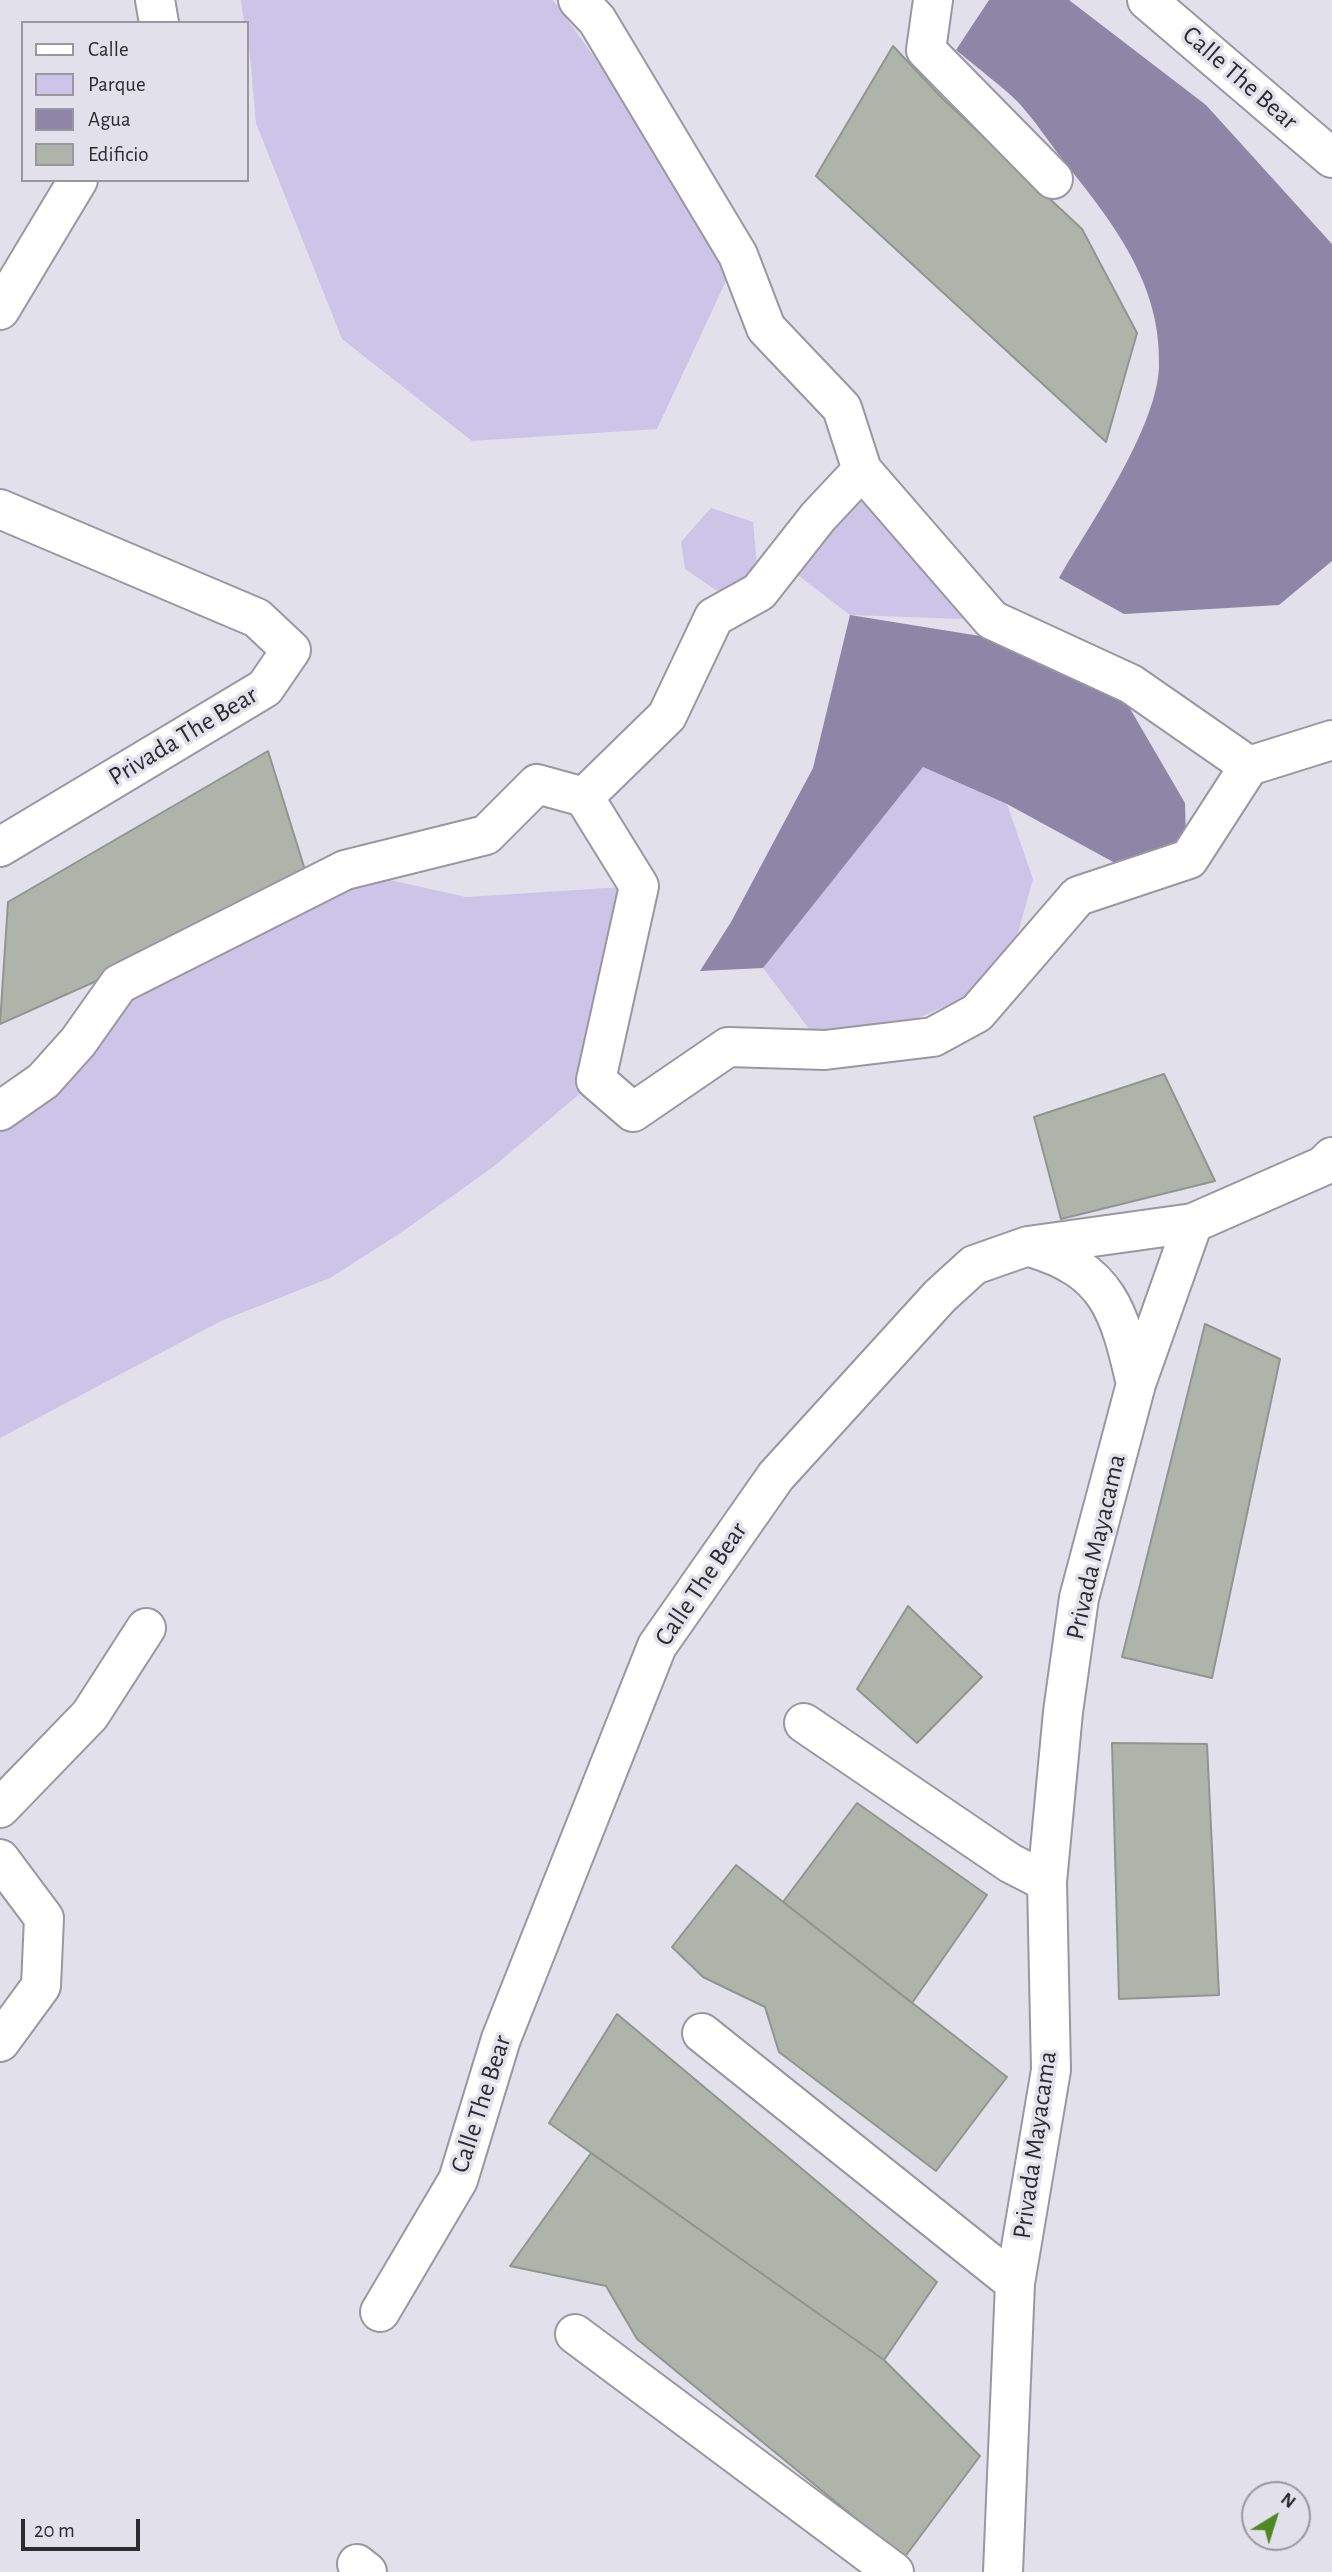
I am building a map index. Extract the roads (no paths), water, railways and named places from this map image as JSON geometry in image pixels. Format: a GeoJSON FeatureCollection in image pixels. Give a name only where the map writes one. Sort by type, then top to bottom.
{"type":"FeatureCollection","features":[{"type":"Feature","properties":{"kind":"street"},"geometry":{"type":"LineString","coordinates":[[155,0],[159,21]]}},
{"type":"Feature","properties":{"kind":"street"},"geometry":{"type":"LineString","coordinates":[[578,0],[597,20],[738,255],[766,328],[842,408],[862,470],[992,620],[1131,684],[1249,766]]}},
{"type":"Feature","properties":{"kind":"street"},"geometry":{"type":"LineString","coordinates":[[933,0],[926,50],[1053,179]]}},
{"type":"Feature","properties":{"kind":"street","name":"Calle The Bear"},"geometry":{"type":"LineString","coordinates":[[1147,0],[1332,158]]}},
{"type":"Feature","properties":{"kind":"street"},"geometry":{"type":"LineString","coordinates":[[0,310],[77,182]]}},
{"type":"Feature","properties":{"kind":"street"},"geometry":{"type":"LineString","coordinates":[[584,797],[667,716],[714,617],[759,592],[818,517],[862,470]]}},
{"type":"Feature","properties":{"kind":"street","name":"Privada The Bear"},"geometry":{"type":"LineString","coordinates":[[0,509],[257,618],[291,650],[265,688],[0,847]]}},
{"type":"Feature","properties":{"kind":"street"},"geometry":{"type":"LineString","coordinates":[[0,1111],[43,1081],[78,1042],[119,984],[345,870],[486,835],[537,784],[584,797],[639,887],[596,1080],[633,1112],[728,1047],[825,1050],[933,1037],[977,1013],[1078,896],[1189,859],[1249,766],[1332,740]]}},
{"type":"Feature","properties":{"kind":"street","name":"Calle The Bear"},"geometry":{"type":"LineString","coordinates":[[380,2312],[458,2180],[501,2039],[657,1646],[776,1476],[940,1296],[974,1265],[1028,1246],[1193,1223],[1323,1166],[1332,1157]]}},
{"type":"Feature","properties":{"kind":"street","name":"Privada Mayacama"},"geometry":{"type":"LineString","coordinates":[[1003,2572],[1015,2283],[1051,2070],[1047,1882],[1063,1712],[1079,1598],[1136,1384],[1193,1223]]}},
{"type":"Feature","properties":{"kind":"street"},"geometry":{"type":"LineString","coordinates":[[1028,1246],[1065,1257],[1101,1288],[1122,1322],[1136,1384]]}},
{"type":"Feature","properties":{"kind":"street"},"geometry":{"type":"LineString","coordinates":[[0,1808],[90,1715],[146,1628]]}},
{"type":"Feature","properties":{"kind":"street"},"geometry":{"type":"LineString","coordinates":[[804,1723],[1010,1863],[1047,1882]]}},
{"type":"Feature","properties":{"kind":"street"},"geometry":{"type":"LineString","coordinates":[[0,1858],[44,1918],[41,1986],[0,2042]]}},
{"type":"Feature","properties":{"kind":"street","name":"Privada Mayacama"},"geometry":{"type":"LineString","coordinates":[[702,2033],[1015,2283]]}},
{"type":"Feature","properties":{"kind":"street"},"geometry":{"type":"LineString","coordinates":[[575,2334],[894,2572]]}},
{"type":"Feature","properties":{"kind":"water"},"geometry":{"type":"Polygon","coordinates":[[[989,0],[1069,0],[1206,105],[1332,244],[1332,561],[1279,605],[1124,614],[1059,578],[1120,475],[1147,419],[1159,367],[1158,337],[1143,281],[1116,231],[1017,101],[956,50],[989,0]]]}},
{"type":"Feature","properties":{"kind":"water"},"geometry":{"type":"Polygon","coordinates":[[[850,615],[986,637],[1125,700],[1185,803],[1186,842],[1126,869],[1007,804],[923,767],[763,968],[700,971],[731,922],[813,768],[850,615]]]}}]}
